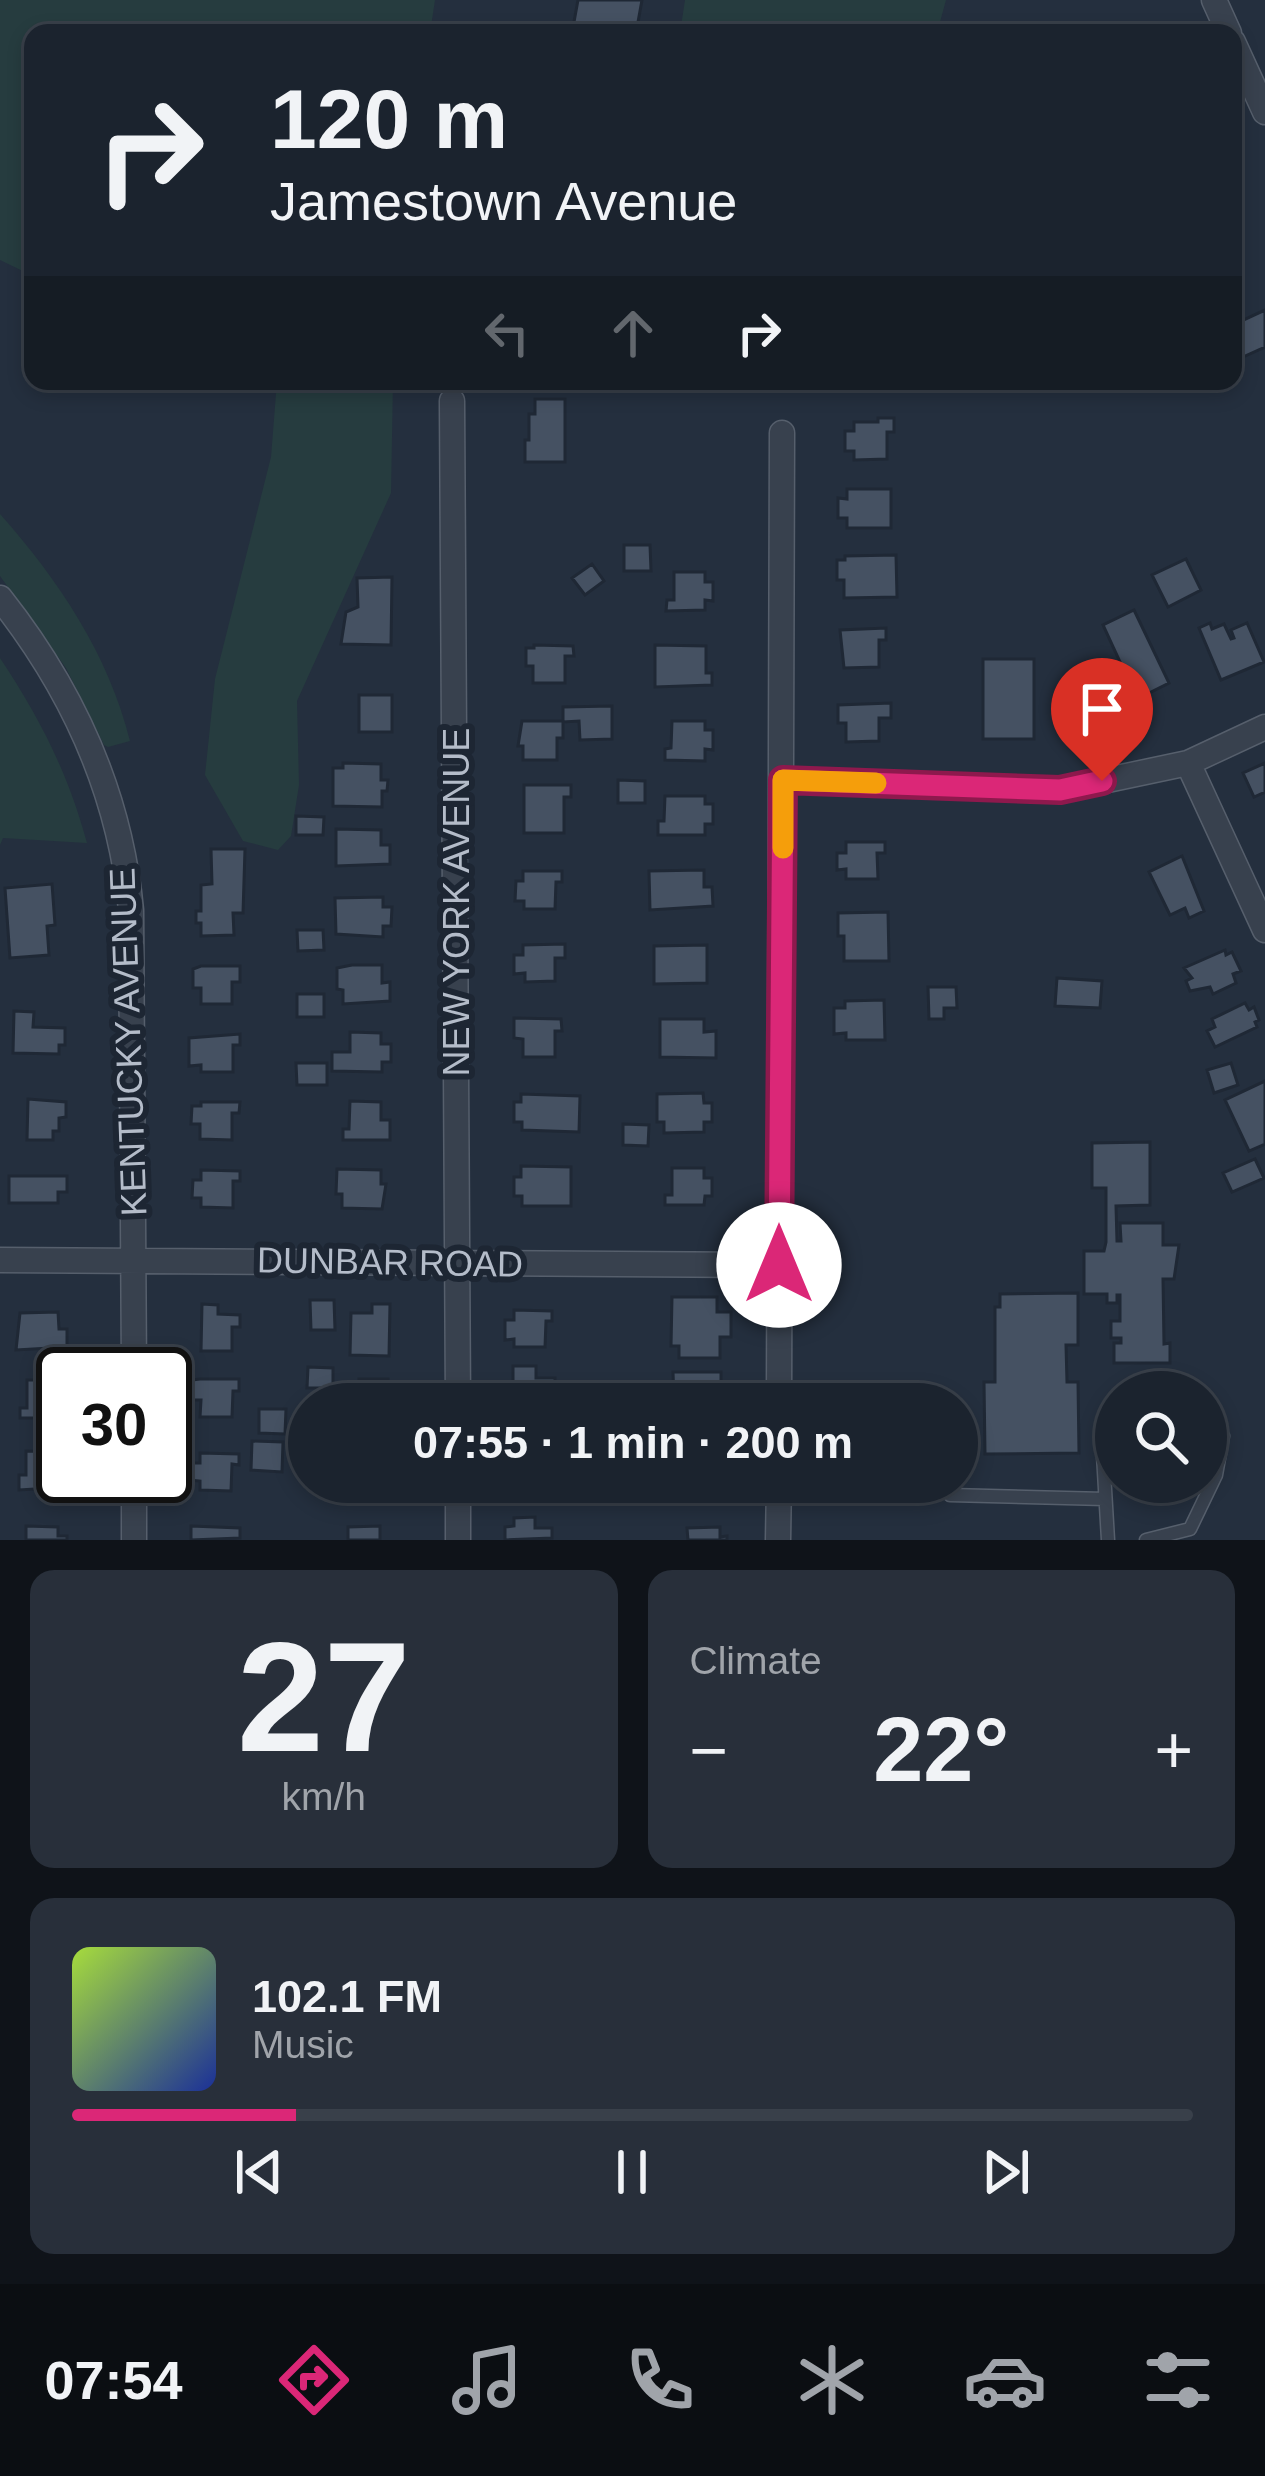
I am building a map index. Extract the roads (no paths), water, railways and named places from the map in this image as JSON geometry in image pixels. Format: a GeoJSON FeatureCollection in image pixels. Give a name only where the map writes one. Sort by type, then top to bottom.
{"type":"FeatureCollection","features":[{"type":"Feature","properties":{"kind":"street"},"geometry":{"type":"LineString","coordinates":[[1242,61],[1265,112]]}},
{"type":"Feature","properties":{"kind":"street","name":"NEW YORK AVENUE"},"geometry":{"type":"LineString","coordinates":[[452,400],[458,1383]]}},
{"type":"Feature","properties":{"kind":"street"},"geometry":{"type":"LineString","coordinates":[[779,1383],[782,433]]}},
{"type":"Feature","properties":{"kind":"street","name":"KENTUCKY AVENUE"},"geometry":{"type":"LineString","coordinates":[[0,598],[39,652],[82,729],[104,783],[125,861],[131,910],[134,1347]]}},
{"type":"Feature","properties":{"kind":"street"},"geometry":{"type":"LineString","coordinates":[[783,780],[1060,790],[1188,763],[1265,727]]}},
{"type":"Feature","properties":{"kind":"street"},"geometry":{"type":"LineString","coordinates":[[1188,763],[1265,930]]}},
{"type":"Feature","properties":{"kind":"street","name":"DUNBAR ROAD"},"geometry":{"type":"LineString","coordinates":[[0,1260],[779,1265]]}},
{"type":"Feature","properties":{"kind":"street"},"geometry":{"type":"LineString","coordinates":[[134,1503],[134,1540]]}},
{"type":"Feature","properties":{"kind":"street"},"geometry":{"type":"LineString","coordinates":[[458,1503],[458,1540]]}},
{"type":"Feature","properties":{"kind":"street"},"geometry":{"type":"LineString","coordinates":[[778,1503],[778,1540]]}},
{"type":"Feature","properties":{"kind":"lane"},"geometry":{"type":"LineString","coordinates":[[978,1496],[1095,1499]]}},
{"type":"Feature","properties":{"kind":"lane"},"geometry":{"type":"LineString","coordinates":[[1105,1503],[1108,1540]]}},
{"type":"Feature","properties":{"kind":"lane"},"geometry":{"type":"LineString","coordinates":[[1146,1540],[1190,1529],[1203,1503]]}}]}
